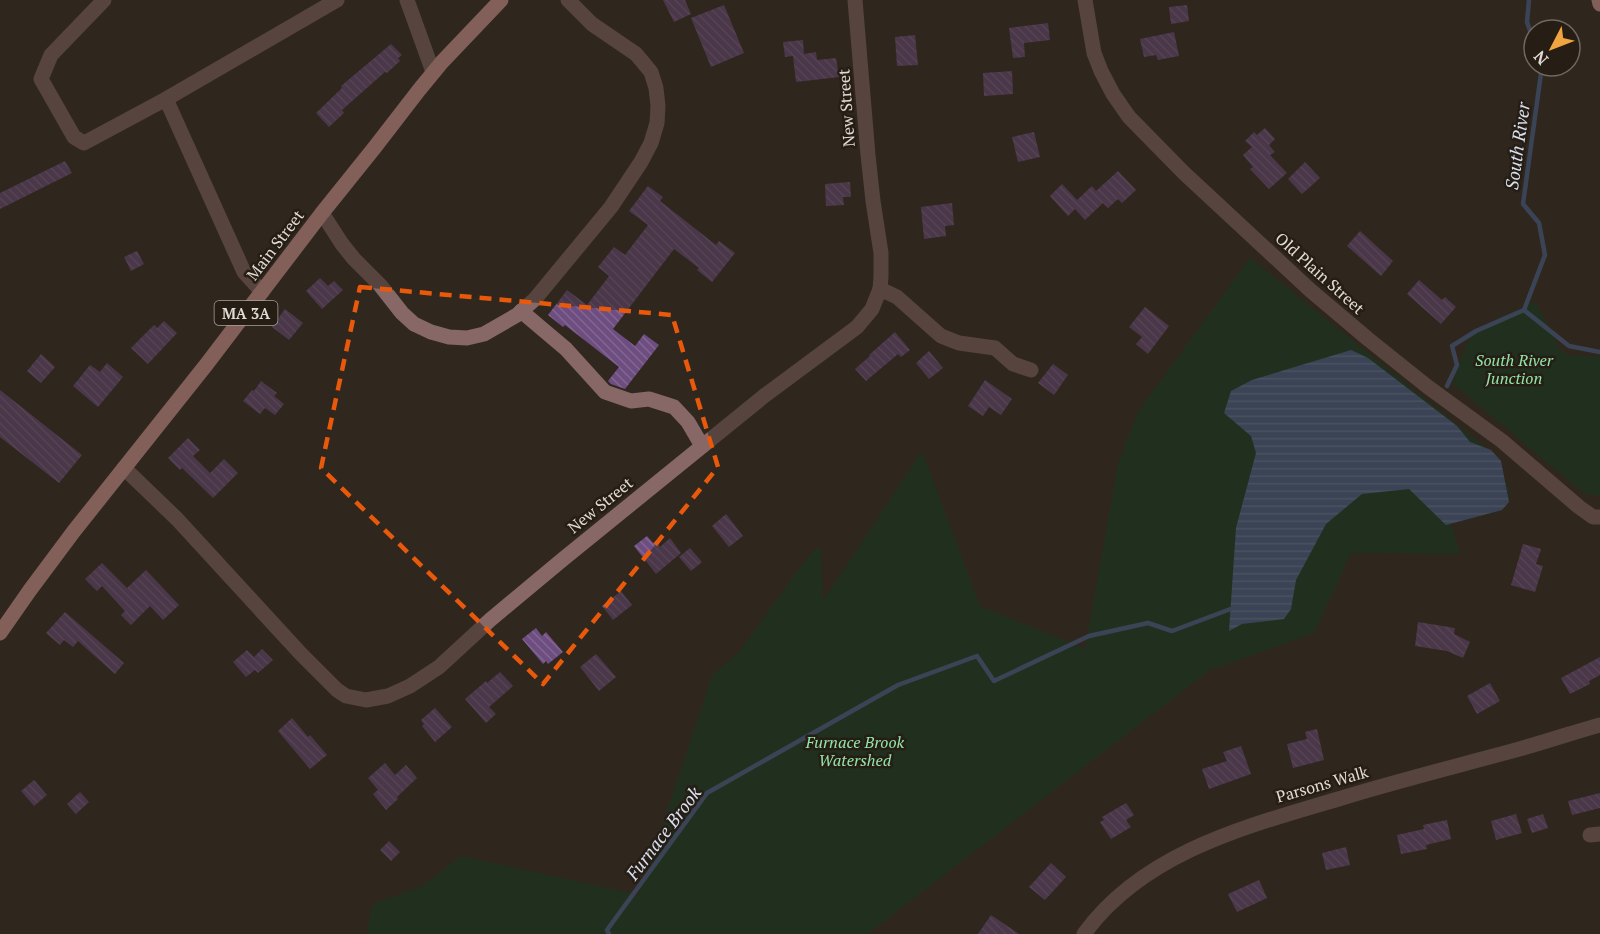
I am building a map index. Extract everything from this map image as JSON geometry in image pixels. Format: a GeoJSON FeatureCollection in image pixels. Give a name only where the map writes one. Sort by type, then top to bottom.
{"type":"FeatureCollection","features":[{"type":"Feature","properties":{"kind":"main road","name":"Main Street"},"geometry":{"type":"LineString","coordinates":[[0,633],[52,560],[322,213],[434,72],[501,0]]}},
{"type":"Feature","properties":{"kind":"main road"},"geometry":{"type":"LineString","coordinates":[[1599,0],[1600,4]]}},
{"type":"Feature","properties":{"kind":"street"},"geometry":{"type":"LineString","coordinates":[[104,0],[51,55],[40,79],[74,137],[84,142],[166,99],[337,0]]}},
{"type":"Feature","properties":{"kind":"street"},"geometry":{"type":"LineString","coordinates":[[407,0],[434,72]]}},
{"type":"Feature","properties":{"kind":"street"},"geometry":{"type":"LineString","coordinates":[[322,213],[348,251],[414,324],[449,337],[467,338],[484,334],[521,311],[535,298],[611,207],[641,162],[651,143],[657,123],[656,88],[651,72],[636,54],[592,24],[568,0]]}},
{"type":"Feature","properties":{"kind":"street","name":"New Street"},"geometry":{"type":"LineString","coordinates":[[124,468],[177,519],[337,690],[346,696],[366,699],[388,696],[410,686],[439,667],[553,567],[702,446],[793,373],[857,327],[872,309],[880,289],[881,253],[868,155],[855,0]]}},
{"type":"Feature","properties":{"kind":"street","name":"Old Plain Street"},"geometry":{"type":"LineString","coordinates":[[1085,0],[1095,52],[1113,94],[1129,117],[1176,165],[1310,290],[1368,339],[1428,387],[1502,441],[1593,517],[1600,517]]}},
{"type":"Feature","properties":{"kind":"street"},"geometry":{"type":"LineString","coordinates":[[166,99],[244,272],[262,292]]}},
{"type":"Feature","properties":{"kind":"street"},"geometry":{"type":"LineString","coordinates":[[880,289],[897,297],[941,336],[959,343],[995,348],[1013,364],[1031,370]]}},
{"type":"Feature","properties":{"kind":"street"},"geometry":{"type":"LineString","coordinates":[[521,311],[566,349],[605,392],[631,401],[649,399],[674,407],[688,422],[702,446]]}},
{"type":"Feature","properties":{"kind":"street","name":"Parsons Walk"},"geometry":{"type":"LineString","coordinates":[[1084,934],[1112,901],[1154,870],[1180,855],[1237,830],[1399,780],[1600,725]]}},
{"type":"Feature","properties":{"kind":"highlighted area"},"geometry":{"type":"Polygon","coordinates":[[[360,287],[672,315],[718,467],[543,684],[321,468],[360,287]]]}},
{"type":"Feature","properties":{"kind":"green space","name":"Furnace Brook Watershed"},"geometry":{"type":"Polygon","coordinates":[[[1250,258],[1485,447],[1484,454],[1499,466],[1510,496],[1506,506],[1500,511],[1451,523],[1460,554],[1351,553],[1314,633],[1210,670],[869,934],[367,934],[371,907],[380,901],[421,887],[461,856],[639,895],[712,676],[739,652],[817,547],[821,551],[823,601],[922,451],[980,606],[1085,649],[1118,464],[1138,412],[1250,258]]]}},
{"type":"Feature","properties":{"kind":"green space","name":"South River Junction"},"geometry":{"type":"Polygon","coordinates":[[[1536,302],[1559,348],[1568,355],[1600,357],[1600,496],[1585,494],[1453,384],[1465,349],[1476,333],[1500,317],[1536,302]]]}},
{"type":"Feature","properties":{"kind":"water"},"geometry":{"type":"Polygon","coordinates":[[[1351,350],[1368,358],[1457,426],[1470,442],[1491,450],[1501,461],[1509,502],[1502,510],[1446,525],[1409,489],[1362,494],[1326,524],[1296,580],[1291,609],[1284,619],[1242,624],[1229,631],[1236,528],[1256,453],[1251,436],[1224,413],[1231,391],[1252,380],[1351,350]]]}},
{"type":"Feature","properties":{"kind":"building"},"geometry":{"type":"Polygon","coordinates":[[[663,0],[685,0],[691,14],[674,22],[663,0]]]}},
{"type":"Feature","properties":{"kind":"building"},"geometry":{"type":"Polygon","coordinates":[[[724,5],[744,53],[711,67],[691,18],[724,5]]]}},
{"type":"Feature","properties":{"kind":"building"},"geometry":{"type":"Polygon","coordinates":[[[1187,5],[1189,21],[1171,24],[1169,7],[1187,5]]]}},
{"type":"Feature","properties":{"kind":"building"},"geometry":{"type":"Polygon","coordinates":[[[1048,23],[1050,40],[1024,43],[1025,57],[1013,58],[1009,28],[1048,23]]]}},
{"type":"Feature","properties":{"kind":"building"},"geometry":{"type":"Polygon","coordinates":[[[1174,32],[1179,56],[1158,60],[1156,55],[1144,57],[1140,39],[1174,32]]]}},
{"type":"Feature","properties":{"kind":"building"},"geometry":{"type":"Polygon","coordinates":[[[915,35],[918,65],[897,66],[895,37],[915,35]]]}},
{"type":"Feature","properties":{"kind":"building"},"geometry":{"type":"Polygon","coordinates":[[[803,40],[804,54],[816,52],[817,60],[836,58],[839,77],[796,82],[793,56],[785,57],[783,42],[803,40]]]}},
{"type":"Feature","properties":{"kind":"building"},"geometry":{"type":"Polygon","coordinates":[[[391,44],[402,55],[398,58],[400,61],[342,110],[344,113],[329,127],[316,113],[342,88],[341,86],[391,44]]]}},
{"type":"Feature","properties":{"kind":"building"},"geometry":{"type":"Polygon","coordinates":[[[1012,71],[1013,94],[984,96],[983,73],[1012,71]]]}},
{"type":"Feature","properties":{"kind":"building"},"geometry":{"type":"Polygon","coordinates":[[[1265,128],[1275,139],[1269,145],[1275,152],[1270,155],[1287,173],[1269,189],[1250,169],[1253,167],[1243,155],[1252,147],[1245,141],[1254,132],[1257,135],[1265,128]]]}},
{"type":"Feature","properties":{"kind":"building"},"geometry":{"type":"Polygon","coordinates":[[[1034,132],[1040,157],[1018,162],[1012,137],[1034,132]]]}},
{"type":"Feature","properties":{"kind":"building"},"geometry":{"type":"Polygon","coordinates":[[[65,161],[72,173],[0,209],[0,193],[65,161]]]}},
{"type":"Feature","properties":{"kind":"building"},"geometry":{"type":"Polygon","coordinates":[[[1305,162],[1320,178],[1302,194],[1288,179],[1305,162]]]}},
{"type":"Feature","properties":{"kind":"building"},"geometry":{"type":"Polygon","coordinates":[[[1118,171],[1136,190],[1122,203],[1118,199],[1108,208],[1103,203],[1085,220],[1075,209],[1068,216],[1050,196],[1062,184],[1077,200],[1092,186],[1096,191],[1118,171]]]}},
{"type":"Feature","properties":{"kind":"building"},"geometry":{"type":"Polygon","coordinates":[[[850,182],[851,197],[843,197],[844,205],[826,206],[825,184],[850,182]]]}},
{"type":"Feature","properties":{"kind":"building"},"geometry":{"type":"Polygon","coordinates":[[[648,186],[663,197],[660,201],[716,245],[719,241],[735,253],[712,282],[697,270],[699,268],[674,249],[613,329],[635,346],[644,334],[659,345],[625,389],[608,381],[619,367],[565,325],[563,327],[548,315],[567,290],[587,305],[609,276],[598,267],[614,247],[625,255],[648,225],[629,211],[648,186]]]}},
{"type":"Feature","properties":{"kind":"building"},"geometry":{"type":"Polygon","coordinates":[[[952,203],[954,225],[945,226],[946,236],[924,239],[921,207],[952,203]]]}},
{"type":"Feature","properties":{"kind":"building"},"geometry":{"type":"Polygon","coordinates":[[[1360,231],[1393,261],[1381,276],[1347,246],[1360,231]]]}},
{"type":"Feature","properties":{"kind":"building"},"geometry":{"type":"Polygon","coordinates":[[[137,251],[144,264],[131,271],[124,257],[137,251]]]}},
{"type":"Feature","properties":{"kind":"building"},"geometry":{"type":"Polygon","coordinates":[[[320,278],[328,286],[334,281],[343,290],[322,309],[306,291],[320,278]]]}},
{"type":"Feature","properties":{"kind":"building"},"geometry":{"type":"Polygon","coordinates":[[[1419,280],[1442,300],[1445,297],[1456,307],[1441,324],[1407,294],[1419,280]]]}},
{"type":"Feature","properties":{"kind":"building"},"geometry":{"type":"Polygon","coordinates":[[[1145,307],[1169,326],[1148,354],[1136,344],[1142,337],[1129,327],[1145,307]]]}},
{"type":"Feature","properties":{"kind":"building"},"geometry":{"type":"Polygon","coordinates":[[[285,309],[303,323],[289,340],[272,327],[285,309]]]}},
{"type":"Feature","properties":{"kind":"building"},"geometry":{"type":"Polygon","coordinates":[[[164,321],[177,333],[148,364],[131,348],[154,325],[157,328],[164,321]]]}},
{"type":"Feature","properties":{"kind":"building"},"geometry":{"type":"Polygon","coordinates":[[[895,332],[910,350],[901,357],[898,354],[866,381],[855,369],[895,332]]]}},
{"type":"Feature","properties":{"kind":"building"},"geometry":{"type":"Polygon","coordinates":[[[929,351],[943,368],[929,379],[916,363],[929,351]]]}},
{"type":"Feature","properties":{"kind":"building"},"geometry":{"type":"Polygon","coordinates":[[[41,354],[55,367],[41,383],[27,371],[41,354]]]}},
{"type":"Feature","properties":{"kind":"building"},"geometry":{"type":"Polygon","coordinates":[[[107,363],[123,377],[98,407],[73,386],[90,365],[100,372],[107,363]]]}},
{"type":"Feature","properties":{"kind":"building"},"geometry":{"type":"Polygon","coordinates":[[[1053,364],[1068,375],[1054,395],[1038,383],[1053,364]]]}},
{"type":"Feature","properties":{"kind":"building"},"geometry":{"type":"Polygon","coordinates":[[[985,380],[1012,399],[1001,415],[989,407],[983,416],[968,406],[985,380]]]}},
{"type":"Feature","properties":{"kind":"building"},"geometry":{"type":"Polygon","coordinates":[[[261,381],[277,393],[274,396],[284,404],[275,415],[265,408],[260,414],[243,401],[261,381]]]}},
{"type":"Feature","properties":{"kind":"building"},"geometry":{"type":"Polygon","coordinates":[[[0,390],[82,455],[59,483],[0,437],[0,390]]]}},
{"type":"Feature","properties":{"kind":"building"},"geometry":{"type":"Polygon","coordinates":[[[188,438],[200,450],[193,456],[210,473],[224,459],[238,473],[213,498],[182,468],[180,470],[168,458],[188,438]]]}},
{"type":"Feature","properties":{"kind":"building"},"geometry":{"type":"Polygon","coordinates":[[[726,514],[743,536],[729,547],[712,526],[726,514]]]}},
{"type":"Feature","properties":{"kind":"building"},"geometry":{"type":"Polygon","coordinates":[[[647,536],[653,543],[656,541],[660,547],[670,538],[681,553],[656,574],[634,546],[647,536]]]}},
{"type":"Feature","properties":{"kind":"building"},"geometry":{"type":"Polygon","coordinates":[[[1523,544],[1541,549],[1536,564],[1543,566],[1535,592],[1511,585],[1523,544]]]}},
{"type":"Feature","properties":{"kind":"building"},"geometry":{"type":"Polygon","coordinates":[[[690,548],[702,562],[691,571],[679,557],[690,548]]]}},
{"type":"Feature","properties":{"kind":"building"},"geometry":{"type":"Polygon","coordinates":[[[102,563],[127,588],[146,570],[179,605],[163,620],[150,606],[131,625],[121,615],[125,611],[102,586],[97,591],[85,579],[102,563]]]}},
{"type":"Feature","properties":{"kind":"building"},"geometry":{"type":"Polygon","coordinates":[[[621,591],[632,605],[613,620],[602,606],[621,591]]]}},
{"type":"Feature","properties":{"kind":"building"},"geometry":{"type":"Polygon","coordinates":[[[65,612],[124,663],[115,674],[78,641],[73,647],[64,640],[60,645],[46,633],[65,612]]]}},
{"type":"Feature","properties":{"kind":"building"},"geometry":{"type":"Polygon","coordinates":[[[1418,622],[1455,628],[1454,634],[1470,642],[1463,658],[1447,651],[1415,646],[1418,622]]]}},
{"type":"Feature","properties":{"kind":"building"},"geometry":{"type":"Polygon","coordinates":[[[536,628],[542,636],[546,632],[563,652],[548,664],[546,661],[543,664],[522,639],[536,628]]]}},
{"type":"Feature","properties":{"kind":"building"},"geometry":{"type":"Polygon","coordinates":[[[262,649],[273,660],[258,673],[255,670],[246,677],[233,662],[247,650],[254,657],[262,649]]]}},
{"type":"Feature","properties":{"kind":"building"},"geometry":{"type":"Polygon","coordinates":[[[596,654],[616,677],[599,691],[580,667],[596,654]]]}},
{"type":"Feature","properties":{"kind":"building"},"geometry":{"type":"Polygon","coordinates":[[[1600,657],[1600,675],[1589,681],[1590,684],[1570,694],[1561,678],[1600,657]]]}},
{"type":"Feature","properties":{"kind":"building"},"geometry":{"type":"Polygon","coordinates":[[[500,672],[513,686],[489,707],[496,714],[486,723],[465,699],[500,672]]]}},
{"type":"Feature","properties":{"kind":"building"},"geometry":{"type":"Polygon","coordinates":[[[1490,683],[1500,701],[1477,714],[1467,696],[1490,683]]]}},
{"type":"Feature","properties":{"kind":"building"},"geometry":{"type":"Polygon","coordinates":[[[435,708],[452,727],[435,742],[422,726],[424,724],[421,720],[435,708]]]}},
{"type":"Feature","properties":{"kind":"building"},"geometry":{"type":"Polygon","coordinates":[[[292,718],[327,755],[310,769],[278,731],[292,718]]]}},
{"type":"Feature","properties":{"kind":"building"},"geometry":{"type":"Polygon","coordinates":[[[1317,729],[1324,760],[1293,768],[1287,744],[1307,739],[1305,732],[1317,729]]]}},
{"type":"Feature","properties":{"kind":"building"},"geometry":{"type":"Polygon","coordinates":[[[1241,746],[1251,774],[1209,789],[1202,769],[1227,761],[1223,752],[1241,746]]]}},
{"type":"Feature","properties":{"kind":"building"},"geometry":{"type":"Polygon","coordinates":[[[385,763],[395,775],[406,765],[417,778],[386,810],[373,794],[378,790],[368,778],[385,763]]]}},
{"type":"Feature","properties":{"kind":"building"},"geometry":{"type":"Polygon","coordinates":[[[34,780],[47,795],[34,806],[21,791],[34,780]]]}},
{"type":"Feature","properties":{"kind":"building"},"geometry":{"type":"Polygon","coordinates":[[[80,792],[89,802],[76,814],[67,804],[80,792]]]}},
{"type":"Feature","properties":{"kind":"building"},"geometry":{"type":"Polygon","coordinates":[[[1600,793],[1600,808],[1572,815],[1568,801],[1600,793]]]}},
{"type":"Feature","properties":{"kind":"building"},"geometry":{"type":"Polygon","coordinates":[[[1126,803],[1134,815],[1126,820],[1131,827],[1111,839],[1100,822],[1104,820],[1102,817],[1126,803]]]}},
{"type":"Feature","properties":{"kind":"building"},"geometry":{"type":"Polygon","coordinates":[[[1516,814],[1522,833],[1496,840],[1491,821],[1516,814]]]}},
{"type":"Feature","properties":{"kind":"building"},"geometry":{"type":"Polygon","coordinates":[[[1543,814],[1548,828],[1532,833],[1527,819],[1543,814]]]}},
{"type":"Feature","properties":{"kind":"building"},"geometry":{"type":"Polygon","coordinates":[[[1447,820],[1451,839],[1426,845],[1427,849],[1401,854],[1397,835],[1424,829],[1423,825],[1447,820]]]}},
{"type":"Feature","properties":{"kind":"building"},"geometry":{"type":"Polygon","coordinates":[[[389,841],[400,852],[391,861],[380,850],[389,841]]]}},
{"type":"Feature","properties":{"kind":"building"},"geometry":{"type":"Polygon","coordinates":[[[1346,847],[1350,865],[1326,870],[1322,853],[1346,847]]]}},
{"type":"Feature","properties":{"kind":"building"},"geometry":{"type":"Polygon","coordinates":[[[1051,863],[1066,877],[1045,900],[1029,887],[1051,863]]]}},
{"type":"Feature","properties":{"kind":"building"},"geometry":{"type":"Polygon","coordinates":[[[1259,880],[1267,898],[1237,912],[1228,894],[1259,880]]]}},
{"type":"Feature","properties":{"kind":"building"},"geometry":{"type":"Polygon","coordinates":[[[991,915],[1019,934],[978,934],[991,915]]]}},
{"type":"Feature","properties":{"kind":"waterway","name":"South River"},"geometry":{"type":"LineString","coordinates":[[1527,18],[1529,0]]}},
{"type":"Feature","properties":{"kind":"waterway","name":"South River"},"geometry":{"type":"LineString","coordinates":[[1540,78],[1523,204],[1539,223],[1545,255],[1524,310],[1569,346],[1600,352]]}},
{"type":"Feature","properties":{"kind":"waterway","name":"Furnace Brook"},"geometry":{"type":"LineString","coordinates":[[1447,386],[1457,365],[1452,346],[1476,331],[1524,310]]}},
{"type":"Feature","properties":{"kind":"waterway","name":"Furnace Brook"},"geometry":{"type":"LineString","coordinates":[[609,934],[607,930],[707,793],[898,685],[977,656],[994,681],[1089,636],[1148,623],[1172,631],[1236,607]]}}]}
